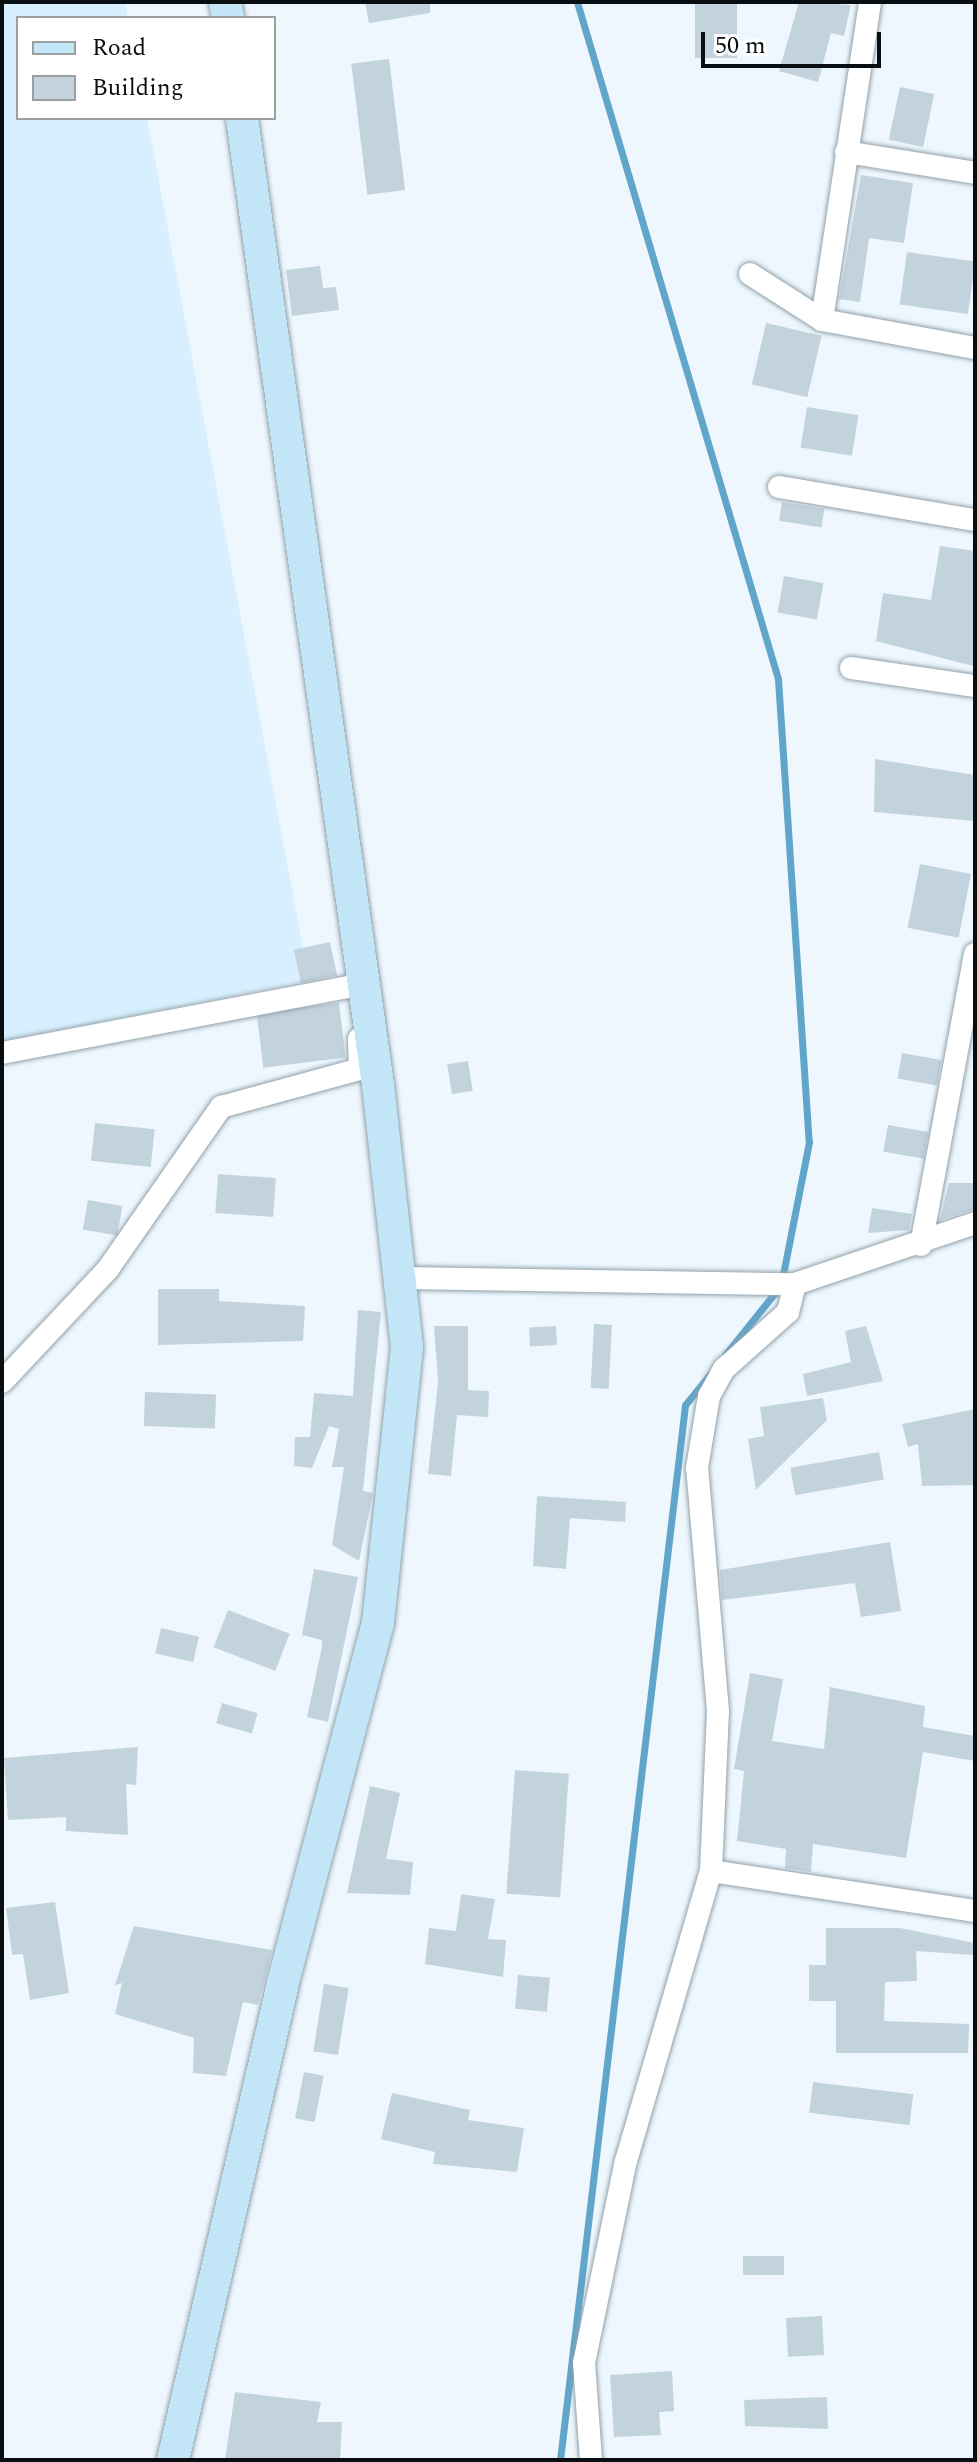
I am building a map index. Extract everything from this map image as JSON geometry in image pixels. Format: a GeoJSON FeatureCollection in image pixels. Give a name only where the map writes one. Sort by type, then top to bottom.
{"type":"FeatureCollection","features":[{"type":"Feature","properties":{"kind":"street"},"geometry":{"type":"LineString","coordinates":[[822,320],[870,2]]}},
{"type":"Feature","properties":{"kind":"street"},"geometry":{"type":"LineString","coordinates":[[173,2460],[282,1986],[378,1623],[407,1347],[361,985],[242,120]]}},
{"type":"Feature","properties":{"kind":"street"},"geometry":{"type":"LineString","coordinates":[[846,152],[975,173]]}},
{"type":"Feature","properties":{"kind":"street"},"geometry":{"type":"LineString","coordinates":[[750,274],[822,320],[975,348]]}},
{"type":"Feature","properties":{"kind":"street"},"geometry":{"type":"LineString","coordinates":[[779,487],[975,520]]}},
{"type":"Feature","properties":{"kind":"street"},"geometry":{"type":"LineString","coordinates":[[851,668],[975,686]]}},
{"type":"Feature","properties":{"kind":"street"},"geometry":{"type":"LineString","coordinates":[[921,1245],[975,954]]}},
{"type":"Feature","properties":{"kind":"street"},"geometry":{"type":"LineString","coordinates":[[2,1053],[361,985]]}},
{"type":"Feature","properties":{"kind":"street"},"geometry":{"type":"LineString","coordinates":[[2,1382],[108,1269],[221,1107],[360,1069],[361,985]]}},
{"type":"Feature","properties":{"kind":"street"},"geometry":{"type":"LineString","coordinates":[[400,1278],[795,1284],[921,1245],[975,1223]]}},
{"type":"Feature","properties":{"kind":"street"},"geometry":{"type":"LineString","coordinates":[[591,2460],[584,2363],[626,2161],[711,1871],[718,1711],[697,1468],[714,1380],[788,1312],[795,1284]]}},
{"type":"Feature","properties":{"kind":"street"},"geometry":{"type":"LineString","coordinates":[[711,1871],[975,1911]]}},
{"type":"Feature","properties":{"kind":"shaded area"},"geometry":{"type":"Polygon","coordinates":[[[2,2],[125,2],[128,16],[16,16],[16,120],[147,120],[309,980],[2,1042],[2,2]]]}},
{"type":"Feature","properties":{"kind":"building"},"geometry":{"type":"Polygon","coordinates":[[[365,2],[430,2],[430,13],[369,23],[365,2]]]}},
{"type":"Feature","properties":{"kind":"building"},"geometry":{"type":"Polygon","coordinates":[[[695,2],[737,2],[737,58],[695,58],[695,2]]]}},
{"type":"Feature","properties":{"kind":"building"},"geometry":{"type":"Polygon","coordinates":[[[799,2],[851,5],[844,36],[831,33],[818,82],[779,71],[799,2]]]}},
{"type":"Feature","properties":{"kind":"building"},"geometry":{"type":"Polygon","coordinates":[[[389,59],[405,190],[367,195],[351,64],[389,59]]]}},
{"type":"Feature","properties":{"kind":"building"},"geometry":{"type":"Polygon","coordinates":[[[900,87],[934,94],[923,147],[889,140],[900,87]]]}},
{"type":"Feature","properties":{"kind":"building"},"geometry":{"type":"Polygon","coordinates":[[[861,175],[913,183],[904,243],[869,238],[860,302],[839,299],[861,175]]]}},
{"type":"Feature","properties":{"kind":"building"},"geometry":{"type":"Polygon","coordinates":[[[907,252],[975,262],[968,314],[900,304],[907,252]]]}},
{"type":"Feature","properties":{"kind":"building"},"geometry":{"type":"Polygon","coordinates":[[[320,266],[323,288],[336,287],[339,310],[292,316],[286,270],[320,266]]]}},
{"type":"Feature","properties":{"kind":"building"},"geometry":{"type":"Polygon","coordinates":[[[766,323],[822,336],[807,397],[752,384],[766,323]]]}},
{"type":"Feature","properties":{"kind":"building"},"geometry":{"type":"Polygon","coordinates":[[[807,407],[858,415],[852,456],[801,447],[807,407]]]}},
{"type":"Feature","properties":{"kind":"building"},"geometry":{"type":"Polygon","coordinates":[[[782,502],[824,509],[821,527],[779,521],[782,502]]]}},
{"type":"Feature","properties":{"kind":"building"},"geometry":{"type":"Polygon","coordinates":[[[940,546],[975,551],[973,666],[876,641],[883,593],[931,600],[940,546]]]}},
{"type":"Feature","properties":{"kind":"building"},"geometry":{"type":"Polygon","coordinates":[[[784,576],[823,583],[817,619],[778,612],[784,576]]]}},
{"type":"Feature","properties":{"kind":"building"},"geometry":{"type":"Polygon","coordinates":[[[875,759],[975,775],[975,821],[874,812],[875,759]]]}},
{"type":"Feature","properties":{"kind":"building"},"geometry":{"type":"Polygon","coordinates":[[[920,864],[971,874],[959,938],[908,928],[920,864]]]}},
{"type":"Feature","properties":{"kind":"building"},"geometry":{"type":"Polygon","coordinates":[[[330,942],[337,975],[301,983],[294,950],[330,942]]]}},
{"type":"Feature","properties":{"kind":"building"},"geometry":{"type":"Polygon","coordinates":[[[339,1003],[346,1058],[263,1068],[257,1013],[339,1003]]]}},
{"type":"Feature","properties":{"kind":"building"},"geometry":{"type":"Polygon","coordinates":[[[902,1053],[941,1060],[937,1086],[897,1079],[902,1053]]]}},
{"type":"Feature","properties":{"kind":"building"},"geometry":{"type":"Polygon","coordinates":[[[468,1061],[473,1091],[452,1094],[447,1064],[468,1061]]]}},
{"type":"Feature","properties":{"kind":"building"},"geometry":{"type":"Polygon","coordinates":[[[95,1123],[155,1129],[151,1167],[91,1161],[95,1123]]]}},
{"type":"Feature","properties":{"kind":"building"},"geometry":{"type":"Polygon","coordinates":[[[888,1125],[928,1132],[924,1159],[883,1152],[888,1125]]]}},
{"type":"Feature","properties":{"kind":"building"},"geometry":{"type":"Polygon","coordinates":[[[218,1174],[276,1178],[273,1217],[215,1213],[218,1174]]]}},
{"type":"Feature","properties":{"kind":"building"},"geometry":{"type":"Polygon","coordinates":[[[949,1183],[975,1183],[975,1209],[940,1220],[949,1183]]]}},
{"type":"Feature","properties":{"kind":"building"},"geometry":{"type":"Polygon","coordinates":[[[88,1200],[122,1206],[117,1236],[83,1230],[88,1200]]]}},
{"type":"Feature","properties":{"kind":"building"},"geometry":{"type":"Polygon","coordinates":[[[872,1208],[912,1214],[909,1230],[868,1233],[872,1208]]]}},
{"type":"Feature","properties":{"kind":"building"},"geometry":{"type":"Polygon","coordinates":[[[158,1289],[219,1289],[219,1301],[305,1306],[303,1341],[158,1345],[158,1289]]]}},
{"type":"Feature","properties":{"kind":"building"},"geometry":{"type":"Polygon","coordinates":[[[358,1310],[381,1312],[363,1491],[373,1493],[359,1561],[332,1545],[344,1467],[332,1467],[339,1429],[329,1426],[312,1468],[294,1466],[295,1437],[310,1437],[314,1393],[353,1396],[358,1310]]]}},
{"type":"Feature","properties":{"kind":"building"},"geometry":{"type":"Polygon","coordinates":[[[594,1324],[612,1325],[609,1389],[591,1388],[594,1324]]]}},
{"type":"Feature","properties":{"kind":"building"},"geometry":{"type":"Polygon","coordinates":[[[434,1326],[468,1326],[468,1390],[489,1391],[488,1417],[457,1415],[451,1476],[428,1474],[438,1382],[434,1326]]]}},
{"type":"Feature","properties":{"kind":"building"},"geometry":{"type":"Polygon","coordinates":[[[556,1326],[557,1345],[530,1346],[529,1327],[556,1326]]]}},
{"type":"Feature","properties":{"kind":"building"},"geometry":{"type":"Polygon","coordinates":[[[866,1326],[883,1381],[807,1396],[803,1374],[851,1362],[845,1331],[866,1326]]]}},
{"type":"Feature","properties":{"kind":"building"},"geometry":{"type":"Polygon","coordinates":[[[145,1392],[216,1394],[215,1428],[144,1426],[145,1392]]]}},
{"type":"Feature","properties":{"kind":"building"},"geometry":{"type":"Polygon","coordinates":[[[823,1398],[827,1420],[756,1490],[748,1439],[764,1436],[760,1407],[823,1398]]]}},
{"type":"Feature","properties":{"kind":"building"},"geometry":{"type":"Polygon","coordinates":[[[975,1409],[975,1485],[922,1486],[918,1444],[908,1447],[902,1424],[975,1409]]]}},
{"type":"Feature","properties":{"kind":"building"},"geometry":{"type":"Polygon","coordinates":[[[879,1452],[884,1480],[795,1495],[790,1468],[879,1452]]]}},
{"type":"Feature","properties":{"kind":"building"},"geometry":{"type":"Polygon","coordinates":[[[537,1496],[626,1502],[625,1522],[570,1518],[566,1569],[533,1566],[537,1496]]]}},
{"type":"Feature","properties":{"kind":"building"},"geometry":{"type":"Polygon","coordinates":[[[890,1542],[901,1611],[861,1617],[855,1583],[722,1600],[720,1570],[890,1542]]]}},
{"type":"Feature","properties":{"kind":"building"},"geometry":{"type":"Polygon","coordinates":[[[314,1569],[358,1577],[328,1722],[307,1717],[322,1647],[322,1640],[302,1635],[314,1569]]]}},
{"type":"Feature","properties":{"kind":"building"},"geometry":{"type":"Polygon","coordinates":[[[228,1610],[290,1634],[275,1671],[214,1647],[228,1610]]]}},
{"type":"Feature","properties":{"kind":"building"},"geometry":{"type":"Polygon","coordinates":[[[161,1628],[199,1637],[193,1662],[155,1653],[161,1628]]]}},
{"type":"Feature","properties":{"kind":"building"},"geometry":{"type":"Polygon","coordinates":[[[750,1673],[783,1679],[772,1741],[824,1749],[830,1687],[925,1706],[923,1727],[975,1736],[975,1761],[923,1752],[906,1858],[813,1844],[811,1872],[785,1868],[786,1849],[737,1841],[744,1771],[734,1769],[750,1673]]]}},
{"type":"Feature","properties":{"kind":"building"},"geometry":{"type":"Polygon","coordinates":[[[222,1703],[258,1713],[252,1733],[216,1723],[222,1703]]]}},
{"type":"Feature","properties":{"kind":"building"},"geometry":{"type":"Polygon","coordinates":[[[138,1747],[136,1785],[126,1784],[128,1835],[66,1831],[66,1817],[8,1820],[4,1758],[138,1747]]]}},
{"type":"Feature","properties":{"kind":"building"},"geometry":{"type":"Polygon","coordinates":[[[515,1770],[569,1774],[560,1897],[506,1894],[515,1770]]]}},
{"type":"Feature","properties":{"kind":"building"},"geometry":{"type":"Polygon","coordinates":[[[370,1786],[400,1793],[386,1859],[413,1862],[410,1895],[347,1893],[370,1786]]]}},
{"type":"Feature","properties":{"kind":"building"},"geometry":{"type":"Polygon","coordinates":[[[461,1894],[495,1899],[488,1939],[506,1940],[503,1977],[425,1964],[429,1928],[456,1931],[461,1894]]]}},
{"type":"Feature","properties":{"kind":"building"},"geometry":{"type":"Polygon","coordinates":[[[55,1902],[69,1993],[30,2000],[23,1954],[12,1955],[6,1908],[55,1902]]]}},
{"type":"Feature","properties":{"kind":"building"},"geometry":{"type":"Polygon","coordinates":[[[134,1926],[272,1950],[258,2005],[243,2002],[226,2076],[193,2073],[194,2038],[115,2014],[122,1983],[115,1985],[134,1926]]]}},
{"type":"Feature","properties":{"kind":"building"},"geometry":{"type":"Polygon","coordinates":[[[826,1928],[900,1928],[975,1943],[973,1955],[916,1951],[917,1981],[885,1982],[884,2021],[969,2024],[968,2053],[836,2053],[836,2001],[809,2001],[809,1965],[826,1965],[826,1928]]]}},
{"type":"Feature","properties":{"kind":"building"},"geometry":{"type":"Polygon","coordinates":[[[518,1975],[550,1978],[547,2012],[515,2009],[518,1975]]]}},
{"type":"Feature","properties":{"kind":"building"},"geometry":{"type":"Polygon","coordinates":[[[324,1984],[349,1988],[338,2055],[313,2051],[324,1984]]]}},
{"type":"Feature","properties":{"kind":"building"},"geometry":{"type":"Polygon","coordinates":[[[304,2072],[324,2076],[315,2122],[295,2118],[304,2072]]]}},
{"type":"Feature","properties":{"kind":"building"},"geometry":{"type":"Polygon","coordinates":[[[813,2082],[913,2094],[909,2125],[809,2113],[813,2082]]]}},
{"type":"Feature","properties":{"kind":"building"},"geometry":{"type":"Polygon","coordinates":[[[392,2093],[470,2110],[468,2120],[524,2128],[517,2172],[433,2164],[435,2152],[381,2139],[392,2093]]]}},
{"type":"Feature","properties":{"kind":"building"},"geometry":{"type":"Polygon","coordinates":[[[743,2256],[784,2256],[784,2275],[743,2275],[743,2256]]]}},
{"type":"Feature","properties":{"kind":"building"},"geometry":{"type":"Polygon","coordinates":[[[822,2316],[824,2355],[788,2357],[786,2318],[822,2316]]]}},
{"type":"Feature","properties":{"kind":"building"},"geometry":{"type":"Polygon","coordinates":[[[672,2371],[674,2411],[659,2412],[661,2435],[614,2437],[610,2375],[672,2371]]]}},
{"type":"Feature","properties":{"kind":"building"},"geometry":{"type":"Polygon","coordinates":[[[235,2392],[321,2402],[317,2422],[342,2422],[340,2460],[225,2460],[235,2392]]]}},
{"type":"Feature","properties":{"kind":"building"},"geometry":{"type":"Polygon","coordinates":[[[827,2397],[828,2429],[745,2426],[744,2400],[827,2397]]]}},
{"type":"Feature","properties":{"kind":"waterway"},"geometry":{"type":"LineString","coordinates":[[577,2],[778,679],[809,1142],[782,1279]]}},
{"type":"Feature","properties":{"kind":"waterway"},"geometry":{"type":"LineString","coordinates":[[725,1355],[777,1290]]}},
{"type":"Feature","properties":{"kind":"waterway"},"geometry":{"type":"LineString","coordinates":[[560,2460],[685,1405],[710,1374]]}}]}
